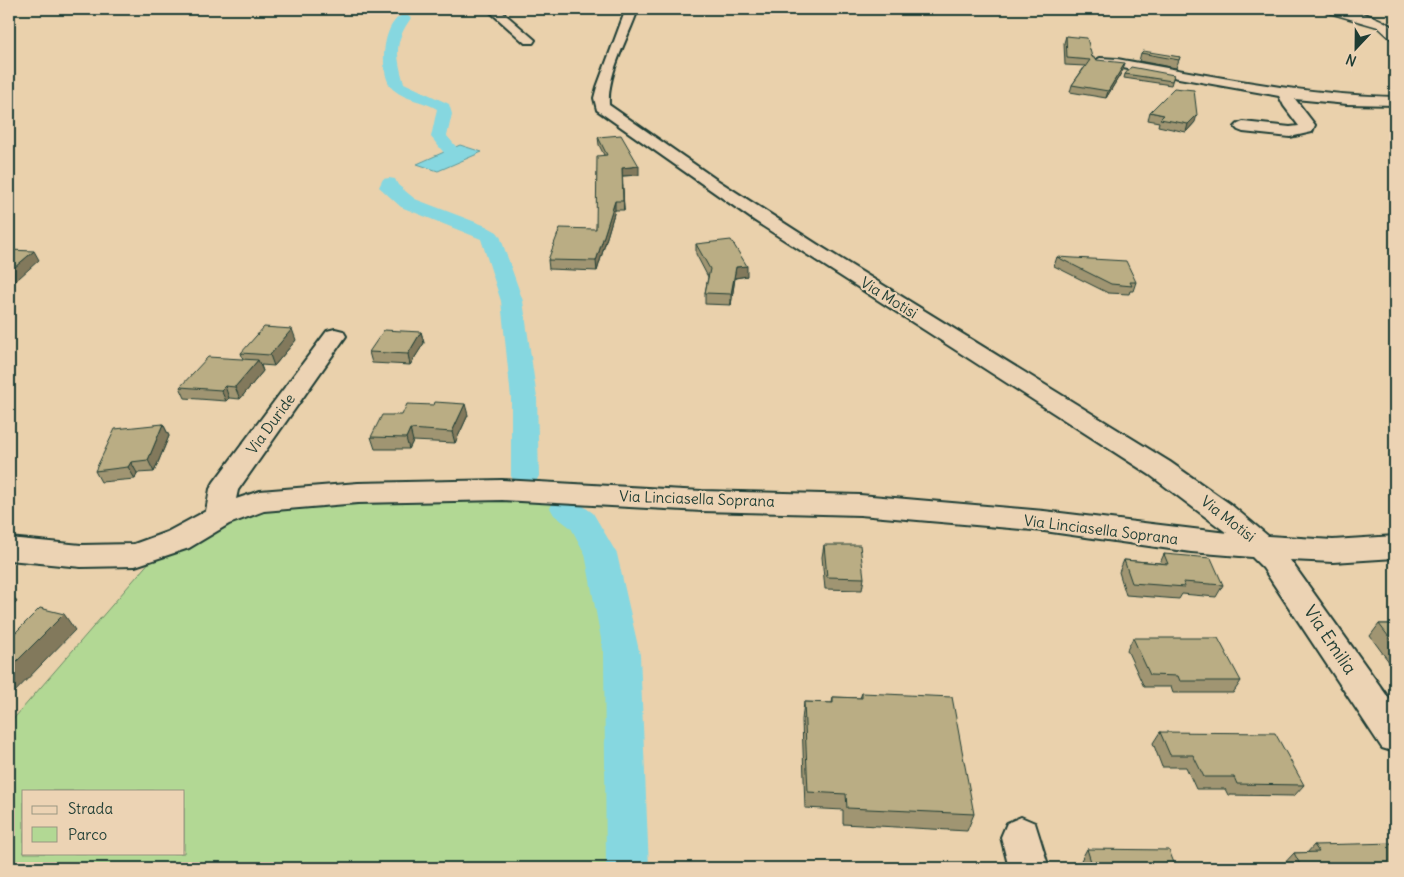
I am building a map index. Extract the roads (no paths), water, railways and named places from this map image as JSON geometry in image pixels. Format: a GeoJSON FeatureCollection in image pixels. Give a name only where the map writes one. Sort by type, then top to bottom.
{"type":"FeatureCollection","features":[{"type":"Feature","properties":{"kind":"main road"},"geometry":{"type":"LineString","coordinates":[[1330,9],[1382,24],[1395,35]]}},
{"type":"Feature","properties":{"kind":"street"},"geometry":{"type":"LineString","coordinates":[[492,9],[529,40]]}},
{"type":"Feature","properties":{"kind":"street","name":"Via Motisi"},"geometry":{"type":"LineString","coordinates":[[632,9],[607,77],[600,101],[602,107],[762,218],[1179,482],[1251,535],[1262,547]]}},
{"type":"Feature","properties":{"kind":"street"},"geometry":{"type":"LineString","coordinates":[[1100,62],[1118,63],[1285,93],[1347,100],[1395,101]]}},
{"type":"Feature","properties":{"kind":"street"},"geometry":{"type":"LineString","coordinates":[[1243,127],[1290,132],[1307,129],[1307,125],[1291,106],[1285,93]]}},
{"type":"Feature","properties":{"kind":"street","name":"Via Duride"},"geometry":{"type":"LineString","coordinates":[[219,517],[224,489],[335,336]]}},
{"type":"Feature","properties":{"kind":"street","name":"Via Linciasella Soprana"},"geometry":{"type":"LineString","coordinates":[[9,549],[81,556],[135,555],[178,540],[219,517],[260,501],[358,493],[502,490],[702,501],[860,505],[1044,521],[1191,541],[1262,547],[1334,551],[1395,547]]}},
{"type":"Feature","properties":{"kind":"street","name":"Via Emilia"},"geometry":{"type":"LineString","coordinates":[[1262,547],[1274,560],[1395,736]]}},
{"type":"Feature","properties":{"kind":"water"},"geometry":{"type":"Polygon","coordinates":[[[460,145],[482,152],[438,171],[417,164],[460,145]]]}},
{"type":"Feature","properties":{"kind":"waterway"},"geometry":{"type":"LineString","coordinates":[[405,18],[392,37],[390,49],[396,83],[401,88],[444,107],[445,111],[439,137],[451,150]]}},
{"type":"Feature","properties":{"kind":"waterway"},"geometry":{"type":"LineString","coordinates":[[389,183],[388,187],[408,203],[490,236],[512,301],[524,398],[525,476]]}},
{"type":"Feature","properties":{"kind":"waterway"},"geometry":{"type":"LineString","coordinates":[[565,508],[582,521],[601,554],[622,655],[628,868]]}}]}
